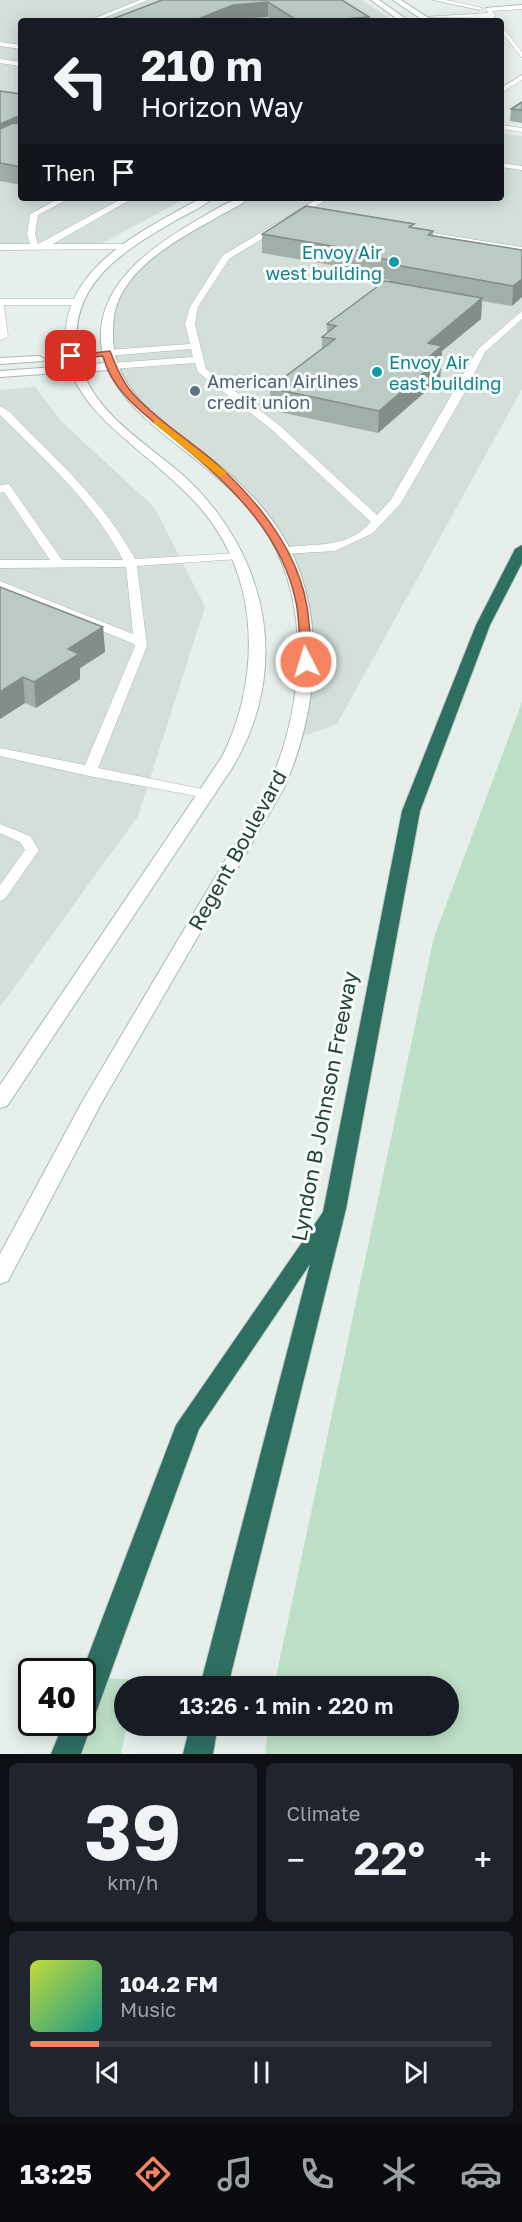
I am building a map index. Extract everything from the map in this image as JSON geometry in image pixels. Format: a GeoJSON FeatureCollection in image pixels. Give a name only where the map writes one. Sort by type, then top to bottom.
{"type":"FeatureCollection","features":[{"type":"Feature","properties":{"kind":"highway","name":"Lyndon B Johnson Freeway"},"geometry":{"type":"LineString","coordinates":[[217,1676],[335,1209],[411,811],[483,625],[522,549]]}},
{"type":"Feature","properties":{"kind":"highway"},"geometry":{"type":"LineString","coordinates":[[96,1672],[188,1425],[335,1209]]}},
{"type":"Feature","properties":{"kind":"highway"},"geometry":{"type":"LineString","coordinates":[[66,1754],[73,1736]]}},
{"type":"Feature","properties":{"kind":"highway"},"geometry":{"type":"LineString","coordinates":[[198,1754],[202,1736]]}},
{"type":"Feature","properties":{"kind":"street"},"geometry":{"type":"LineString","coordinates":[[374,0],[401,18]]}},
{"type":"Feature","properties":{"kind":"street"},"geometry":{"type":"LineString","coordinates":[[396,0],[425,18]]}},
{"type":"Feature","properties":{"kind":"street","name":"Regent Boulevard"},"geometry":{"type":"LineString","coordinates":[[0,1101],[207,794],[233,750],[254,685],[258,633],[253,593],[238,556],[199,498],[168,466],[94,403],[86,357],[70,328],[80,294],[102,268],[144,234],[203,201]]}},
{"type":"Feature","properties":{"kind":"street","name":"Regent Boulevard"},"geometry":{"type":"LineString","coordinates":[[86,357],[107,318],[121,285],[129,275],[148,257],[239,201]]}},
{"type":"Feature","properties":{"kind":"street"},"geometry":{"type":"LineString","coordinates":[[0,374],[86,357]]}},
{"type":"Feature","properties":{"kind":"street"},"geometry":{"type":"LineString","coordinates":[[0,361],[86,357],[112,366]]}},
{"type":"Feature","properties":{"kind":"street","name":"Regent Boulevard"},"geometry":{"type":"LineString","coordinates":[[0,1275],[93,1102],[276,788],[296,739],[306,662],[302,603],[292,569],[262,517],[229,480],[132,399],[112,366],[86,357]]}},
{"type":"Feature","properties":{"kind":"lane"},"geometry":{"type":"LineString","coordinates":[[99,18],[145,0]]}},
{"type":"Feature","properties":{"kind":"lane"},"geometry":{"type":"LineString","coordinates":[[436,0],[504,18]]}},
{"type":"Feature","properties":{"kind":"lane"},"geometry":{"type":"LineString","coordinates":[[449,18],[493,16],[522,7]]}},
{"type":"Feature","properties":{"kind":"lane"},"geometry":{"type":"LineString","coordinates":[[504,32],[512,47],[522,56]]}},
{"type":"Feature","properties":{"kind":"lane"},"geometry":{"type":"LineString","coordinates":[[0,44],[18,47]]}},
{"type":"Feature","properties":{"kind":"lane"},"geometry":{"type":"LineString","coordinates":[[0,61],[18,64]]}},
{"type":"Feature","properties":{"kind":"lane"},"geometry":{"type":"LineString","coordinates":[[504,89],[522,77]]}},
{"type":"Feature","properties":{"kind":"lane"},"geometry":{"type":"LineString","coordinates":[[504,127],[522,130]]}},
{"type":"Feature","properties":{"kind":"lane"},"geometry":{"type":"LineString","coordinates":[[504,165],[522,168]]}},
{"type":"Feature","properties":{"kind":"lane"},"geometry":{"type":"LineString","coordinates":[[39,246],[31,234],[34,214],[60,201]]}},
{"type":"Feature","properties":{"kind":"lane"},"geometry":{"type":"LineString","coordinates":[[39,246],[123,201]]}},
{"type":"Feature","properties":{"kind":"lane"},"geometry":{"type":"LineString","coordinates":[[320,201],[226,257],[194,307],[190,324],[201,370],[275,427],[378,522]]}},
{"type":"Feature","properties":{"kind":"lane"},"geometry":{"type":"LineString","coordinates":[[300,213],[311,215]]}},
{"type":"Feature","properties":{"kind":"lane"},"geometry":{"type":"LineString","coordinates":[[405,231],[522,250]]}},
{"type":"Feature","properties":{"kind":"lane"},"geometry":{"type":"LineString","coordinates":[[0,247],[128,247]]}},
{"type":"Feature","properties":{"kind":"lane"},"geometry":{"type":"LineString","coordinates":[[0,337],[3,337],[0,304],[77,302]]}},
{"type":"Feature","properties":{"kind":"lane"},"geometry":{"type":"LineString","coordinates":[[283,551],[335,548],[369,531],[395,503],[459,394],[481,351],[522,314]]}},
{"type":"Feature","properties":{"kind":"lane"},"geometry":{"type":"LineString","coordinates":[[86,357],[196,346]]}},
{"type":"Feature","properties":{"kind":"lane"},"geometry":{"type":"LineString","coordinates":[[112,366],[198,360]]}},
{"type":"Feature","properties":{"kind":"lane"},"geometry":{"type":"LineString","coordinates":[[0,408],[62,472],[118,535],[131,563],[141,642],[89,772]]}},
{"type":"Feature","properties":{"kind":"lane"},"geometry":{"type":"LineString","coordinates":[[2,486],[58,563]]}},
{"type":"Feature","properties":{"kind":"lane"},"geometry":{"type":"LineString","coordinates":[[0,564],[131,563],[238,556]]}},
{"type":"Feature","properties":{"kind":"lane"},"geometry":{"type":"LineString","coordinates":[[0,585],[141,642]]}},
{"type":"Feature","properties":{"kind":"lane"},"geometry":{"type":"LineString","coordinates":[[0,752],[89,772],[207,794]]}},
{"type":"Feature","properties":{"kind":"lane"},"geometry":{"type":"LineString","coordinates":[[0,828],[25,839],[32,850],[0,896]]}},
{"type":"Feature","properties":{"kind":"shaded area"},"geometry":{"type":"Polygon","coordinates":[[[0,0],[362,0],[389,18],[18,18],[18,201],[180,201],[92,249],[0,251],[0,0]]]}},
{"type":"Feature","properties":{"kind":"shaded area"},"geometry":{"type":"Polygon","coordinates":[[[504,133],[522,136],[522,389],[337,724],[295,739],[302,603],[262,517],[146,413],[109,362],[113,300],[141,264],[239,201],[504,201],[504,133]]]}},
{"type":"Feature","properties":{"kind":"shaded area"},"geometry":{"type":"Polygon","coordinates":[[[35,387],[62,422],[155,508],[205,607],[138,816],[0,1007],[0,390],[35,387]]]}},
{"type":"Feature","properties":{"kind":"green space"},"geometry":{"type":"Polygon","coordinates":[[[522,702],[522,1754],[265,1754],[267,1736],[459,1736],[459,1676],[276,1676],[434,937],[522,702]]]}},
{"type":"Feature","properties":{"kind":"green space"},"geometry":{"type":"Polygon","coordinates":[[[108,1678],[114,1678],[114,1736],[125,1736],[121,1754],[81,1754],[87,1736],[96,1736],[96,1712],[108,1678]]]}},
{"type":"Feature","properties":{"kind":"building"},"geometry":{"type":"Polygon","coordinates":[[[162,0],[342,0],[369,17],[293,18],[268,2],[233,5],[200,18],[115,18],[162,0]]]}},
{"type":"Feature","properties":{"kind":"building"},"geometry":{"type":"Polygon","coordinates":[[[0,91],[18,94],[18,116],[0,124],[0,91]]]}},
{"type":"Feature","properties":{"kind":"building"},"geometry":{"type":"Polygon","coordinates":[[[522,102],[522,110],[511,109],[522,102]]]}},
{"type":"Feature","properties":{"kind":"building"},"geometry":{"type":"Polygon","coordinates":[[[13,123],[18,124],[18,166],[0,163],[0,129],[13,123]]]}},
{"type":"Feature","properties":{"kind":"building"},"geometry":{"type":"Polygon","coordinates":[[[306,206],[414,224],[409,227],[433,231],[428,235],[522,250],[522,279],[513,286],[390,264],[394,261],[367,256],[373,253],[262,234],[306,206]]]}},
{"type":"Feature","properties":{"kind":"building","name":"Envoy Air east building"},"geometry":{"type":"Polygon","coordinates":[[[385,281],[482,298],[428,343],[442,346],[430,356],[441,358],[379,411],[270,388],[335,339],[322,337],[336,326],[327,324],[385,281]]]}},
{"type":"Feature","properties":{"kind":"building"},"geometry":{"type":"Polygon","coordinates":[[[0,587],[103,627],[68,649],[79,654],[34,682],[23,677],[0,692],[0,587]]]}},
{"type":"Feature","properties":{"kind":"slow traffic"},"geometry":{"type":"LineString","coordinates":[[157,422],[222,474]]}},
{"type":"Feature","properties":{"kind":"place","name":"Envoy Air west building"},"geometry":{"type":"Point","coordinates":[394,262]}},
{"type":"Feature","properties":{"kind":"place","name":"Envoy Air east building"},"geometry":{"type":"Point","coordinates":[377,372]}},
{"type":"Feature","properties":{"kind":"place","name":"American Airlines credit union"},"geometry":{"type":"Point","coordinates":[195,391]}},
{"type":"Feature","properties":{"kind":"route"},"geometry":{"type":"LineString","coordinates":[[71,356],[107,353],[109,362],[132,399],[146,413],[216,468],[262,517],[292,569],[302,603],[306,662]]}}]}
